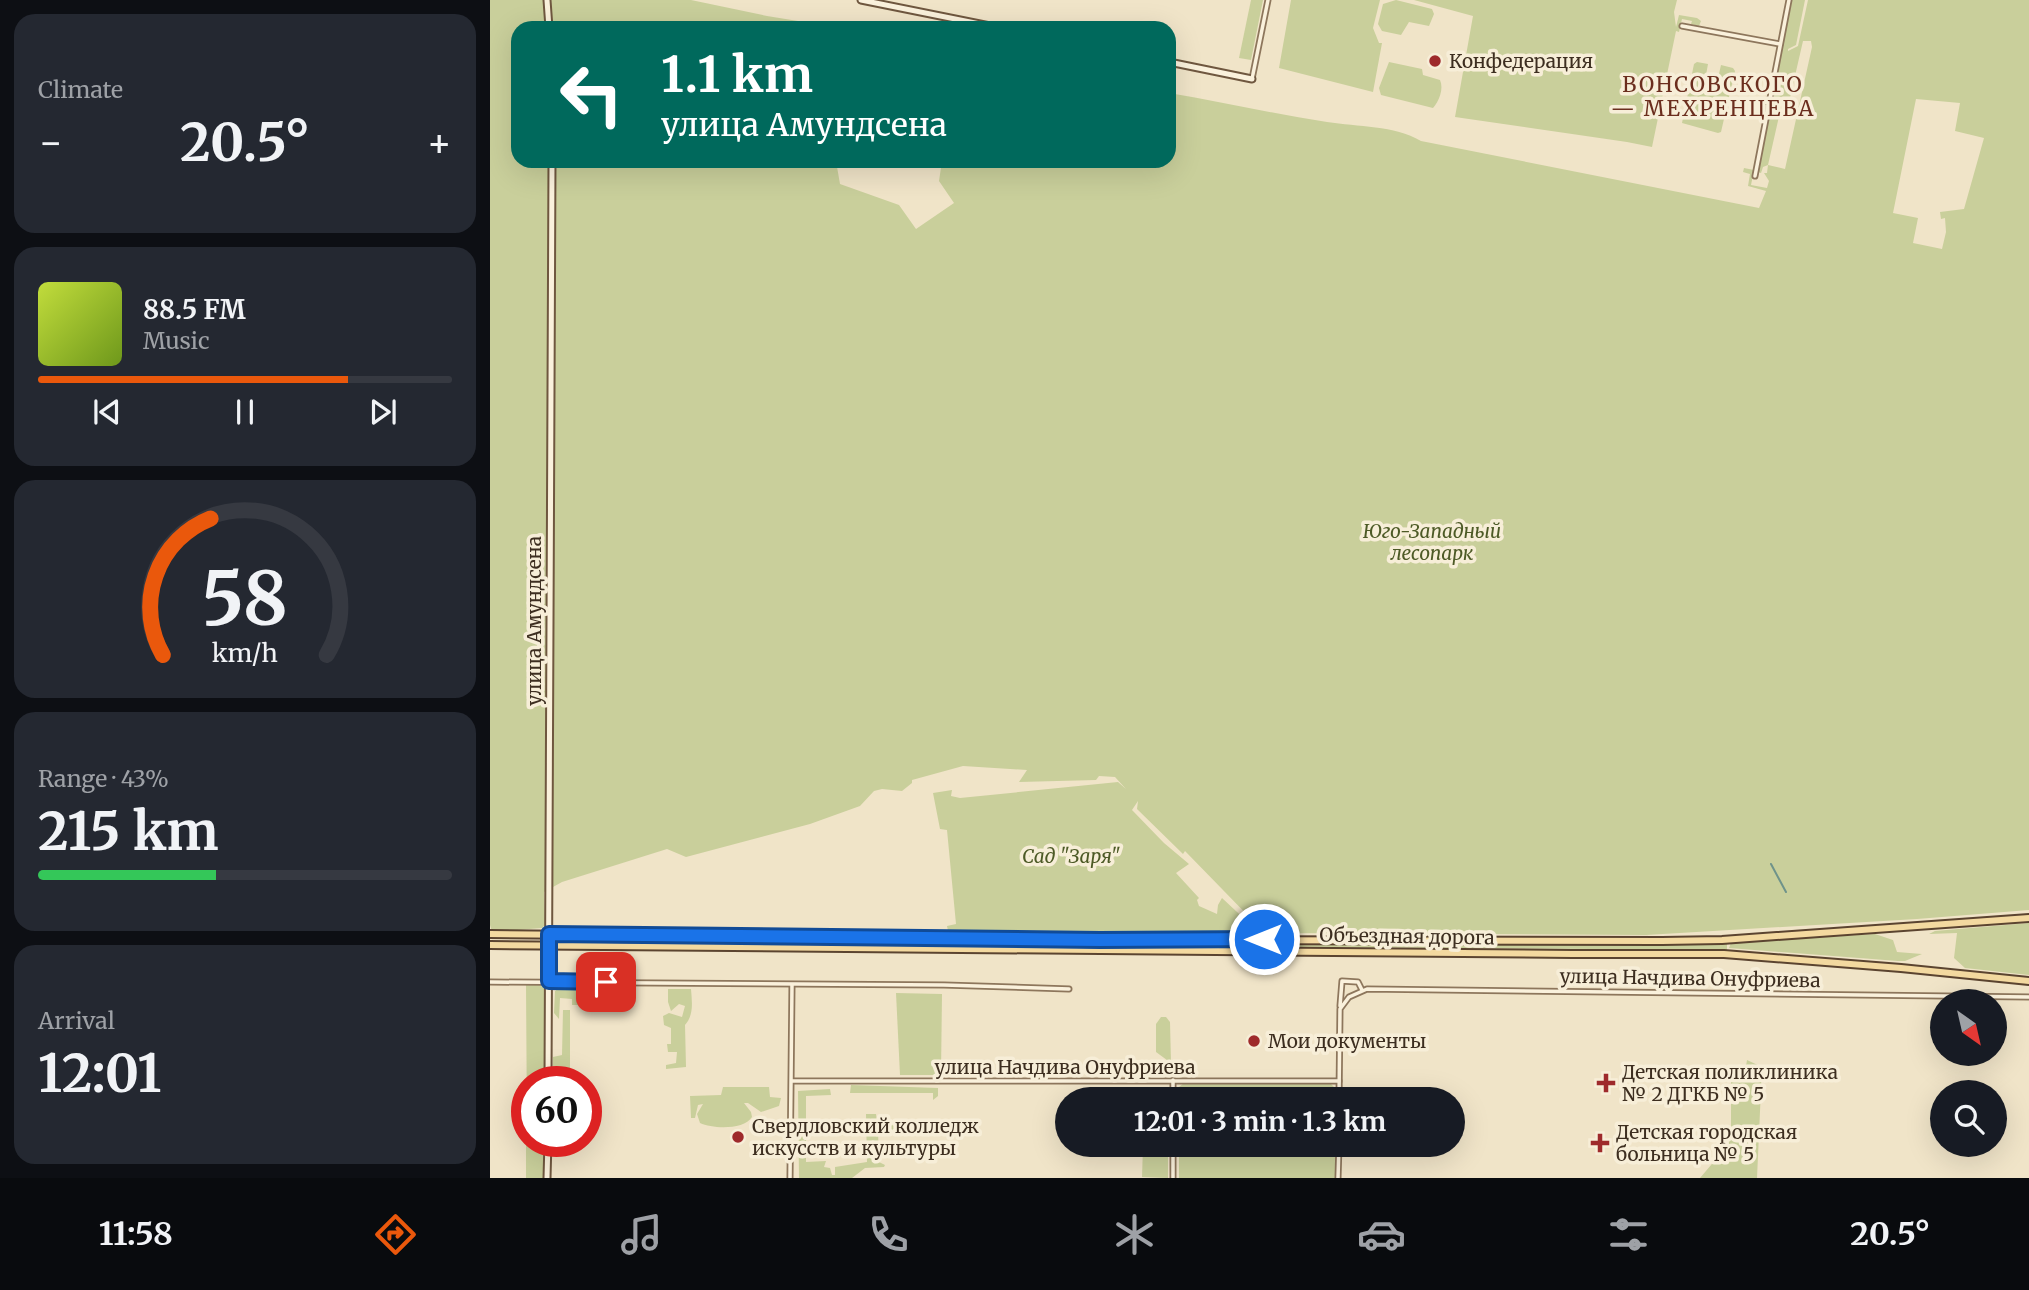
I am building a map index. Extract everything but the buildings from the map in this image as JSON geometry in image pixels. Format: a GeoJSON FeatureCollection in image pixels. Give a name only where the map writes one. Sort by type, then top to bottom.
{"type":"FeatureCollection","features":[{"type":"Feature","properties":{"kind":"main road"},"geometry":{"type":"LineString","coordinates":[[547,0],[548,21]]}},
{"type":"Feature","properties":{"kind":"main road"},"geometry":{"type":"LineString","coordinates":[[861,0],[965,21]]}},
{"type":"Feature","properties":{"kind":"main road"},"geometry":{"type":"LineString","coordinates":[[1176,63],[1252,79]]}},
{"type":"Feature","properties":{"kind":"main road","name":"улица Амундсена"},"geometry":{"type":"LineString","coordinates":[[548,1066],[552,168]]}},
{"type":"Feature","properties":{"kind":"main road","name":"Объездная дорога"},"geometry":{"type":"LineString","coordinates":[[490,934],[1100,940],[1662,941],[1722,940],[2029,918]]}},
{"type":"Feature","properties":{"kind":"main road","name":"Объездная дорога"},"geometry":{"type":"LineString","coordinates":[[490,945],[1688,953],[1801,960],[2029,981]]}},
{"type":"Feature","properties":{"kind":"main road"},"geometry":{"type":"LineString","coordinates":[[547,1178],[548,1157]]}},
{"type":"Feature","properties":{"kind":"street"},"geometry":{"type":"LineString","coordinates":[[1252,79],[1268,0]]}},
{"type":"Feature","properties":{"kind":"street"},"geometry":{"type":"LineString","coordinates":[[1755,176],[1789,0]]}},
{"type":"Feature","properties":{"kind":"street"},"geometry":{"type":"LineString","coordinates":[[1682,26],[1780,44]]}},
{"type":"Feature","properties":{"kind":"street"},"geometry":{"type":"LineString","coordinates":[[1339,1087],[1342,981],[1358,982],[1362,990]]}},
{"type":"Feature","properties":{"kind":"street"},"geometry":{"type":"LineString","coordinates":[[490,982],[1069,989]]}},
{"type":"Feature","properties":{"kind":"street"},"geometry":{"type":"LineString","coordinates":[[790,1178],[792,985]]}},
{"type":"Feature","properties":{"kind":"street","name":"улица Начдива Онуфриева"},"geometry":{"type":"LineString","coordinates":[[1340,1009],[1352,995],[1362,990],[2029,997]]}},
{"type":"Feature","properties":{"kind":"street","name":"улица Начдива Онуфриева"},"geometry":{"type":"LineString","coordinates":[[792,1080],[1339,1081]]}},
{"type":"Feature","properties":{"kind":"street"},"geometry":{"type":"LineString","coordinates":[[1173,1080],[1173,1087]]}},
{"type":"Feature","properties":{"kind":"street"},"geometry":{"type":"LineString","coordinates":[[1173,1157],[1173,1178]]}},
{"type":"Feature","properties":{"kind":"street"},"geometry":{"type":"LineString","coordinates":[[1338,1178],[1339,1157]]}},
{"type":"Feature","properties":{"kind":"green space","name":"Юго-Западный лесопарк"},"geometry":{"type":"Polygon","coordinates":[[[490,0],[691,0],[798,21],[511,21],[511,168],[837,168],[840,184],[899,205],[916,229],[954,203],[939,181],[941,168],[1176,168],[1176,94],[1307,119],[1388,129],[1421,141],[1759,208],[1766,191],[1748,186],[1750,174],[1743,172],[1744,168],[1754,170],[1751,185],[1767,188],[1769,181],[1764,173],[1767,173],[1768,165],[1763,167],[1761,173],[1758,172],[1792,0],[1805,0],[1796,45],[1788,51],[1798,46],[1808,0],[2029,0],[2029,910],[1646,935],[1268,933],[1185,851],[1183,854],[1137,809],[1138,801],[1132,810],[1189,864],[1176,873],[1199,898],[1199,906],[1217,914],[1222,898],[1251,925],[1255,934],[948,931],[947,926],[956,924],[947,830],[940,829],[933,793],[952,790],[951,796],[960,798],[1118,782],[1126,789],[1115,777],[1019,782],[1027,770],[963,766],[912,780],[902,791],[874,791],[860,806],[810,824],[686,857],[667,849],[562,882],[544,892],[545,925],[542,928],[492,932],[490,0]],[[1803,41],[1789,102],[1779,100],[1777,111],[1780,112],[1768,165],[1785,169],[1812,47],[1811,41],[1803,41]],[[1916,99],[1893,213],[1918,218],[1913,243],[1942,249],[1946,232],[1945,218],[1941,219],[1940,212],[1964,209],[1984,138],[1955,131],[1960,103],[1916,99]]]}},
{"type":"Feature","properties":{"kind":"green space"},"geometry":{"type":"Polygon","coordinates":[[[1251,0],[1263,0],[1251,60],[1239,58],[1251,0]]]}},
{"type":"Feature","properties":{"kind":"green space"},"geometry":{"type":"Polygon","coordinates":[[[1291,0],[1380,0],[1373,28],[1379,43],[1382,43],[1373,92],[1279,68],[1291,0]]]}},
{"type":"Feature","properties":{"kind":"green space"},"geometry":{"type":"Polygon","coordinates":[[[1396,0],[1432,9],[1434,14],[1429,26],[1409,22],[1401,35],[1382,31],[1378,24],[1383,4],[1396,0]]]}},
{"type":"Feature","properties":{"kind":"green space"},"geometry":{"type":"Polygon","coordinates":[[[1414,0],[1677,0],[1674,12],[1676,27],[1679,15],[1701,21],[1699,26],[1682,19],[1679,32],[1676,31],[1652,147],[1455,117],[1473,16],[1414,0]]]}},
{"type":"Feature","properties":{"kind":"green space"},"geometry":{"type":"Polygon","coordinates":[[[1389,62],[1422,69],[1423,75],[1440,80],[1440,95],[1433,108],[1381,95],[1379,88],[1389,62]]]}},
{"type":"Feature","properties":{"kind":"green space"},"geometry":{"type":"Polygon","coordinates":[[[1694,64],[1708,64],[1704,86],[1716,87],[1721,65],[1735,71],[1721,132],[1718,133],[1682,123],[1694,64]]]}},
{"type":"Feature","properties":{"kind":"green space"},"geometry":{"type":"Polygon","coordinates":[[[2029,923],[2029,975],[1965,968],[1954,958],[1957,933],[1929,934],[1935,931],[2029,923]]]}},
{"type":"Feature","properties":{"kind":"green space"},"geometry":{"type":"Polygon","coordinates":[[[1875,934],[1893,940],[1897,952],[1922,954],[1898,961],[1729,948],[1731,943],[1875,934]]]}},
{"type":"Feature","properties":{"kind":"green space"},"geometry":{"type":"Polygon","coordinates":[[[564,939],[1727,944],[1727,950],[564,942],[564,939]]]}},
{"type":"Feature","properties":{"kind":"green space"},"geometry":{"type":"Polygon","coordinates":[[[526,984],[545,984],[544,1066],[527,1066],[526,984]]]}},
{"type":"Feature","properties":{"kind":"green space"},"geometry":{"type":"Polygon","coordinates":[[[564,984],[582,984],[582,1005],[572,1005],[572,999],[560,998],[559,1019],[554,1013],[555,991],[564,984]]]}},
{"type":"Feature","properties":{"kind":"green space"},"geometry":{"type":"Polygon","coordinates":[[[668,989],[691,989],[691,1013],[685,1025],[686,1067],[666,1069],[666,1065],[676,1063],[677,1052],[668,1052],[671,1028],[664,1025],[663,1016],[669,1013],[682,1017],[685,1006],[679,1004],[671,1011],[668,989]]]}},
{"type":"Feature","properties":{"kind":"green space"},"geometry":{"type":"Polygon","coordinates":[[[896,993],[942,994],[941,1075],[900,1075],[896,993]]]}},
{"type":"Feature","properties":{"kind":"green space"},"geometry":{"type":"Polygon","coordinates":[[[563,1010],[570,1010],[570,1066],[553,1066],[553,1057],[562,1055],[563,1010]]]}},
{"type":"Feature","properties":{"kind":"green space"},"geometry":{"type":"Polygon","coordinates":[[[1161,1017],[1166,1017],[1170,1022],[1171,1063],[1156,1052],[1156,1024],[1161,1017]]]}},
{"type":"Feature","properties":{"kind":"green space"},"geometry":{"type":"Polygon","coordinates":[[[1747,1060],[1762,1067],[1757,1178],[1700,1178],[1728,1145],[1731,1136],[1731,1078],[1738,1077],[1739,1066],[1746,1066],[1747,1060]]]}},
{"type":"Feature","properties":{"kind":"green space"},"geometry":{"type":"Polygon","coordinates":[[[1184,1083],[1331,1084],[1334,1087],[1179,1087],[1184,1083]]]}},
{"type":"Feature","properties":{"kind":"green space"},"geometry":{"type":"Polygon","coordinates":[[[851,1085],[938,1088],[938,1096],[933,1100],[933,1093],[850,1093],[851,1085]]]}},
{"type":"Feature","properties":{"kind":"green space"},"geometry":{"type":"Polygon","coordinates":[[[723,1087],[769,1087],[770,1097],[781,1098],[779,1106],[761,1112],[744,1103],[752,1117],[735,1126],[720,1127],[700,1123],[697,1114],[703,1104],[698,1105],[695,1118],[691,1118],[690,1096],[721,1095],[723,1087]]]}},
{"type":"Feature","properties":{"kind":"green space"},"geometry":{"type":"Polygon","coordinates":[[[830,1089],[831,1095],[806,1096],[806,1162],[826,1161],[824,1167],[830,1168],[832,1175],[835,1175],[835,1167],[867,1162],[866,1114],[876,1114],[877,1122],[917,1123],[916,1132],[878,1131],[879,1162],[885,1165],[884,1167],[865,1168],[852,1178],[799,1178],[798,1091],[830,1089]]]}},
{"type":"Feature","properties":{"kind":"green space"},"geometry":{"type":"Polygon","coordinates":[[[526,1157],[544,1157],[543,1178],[526,1178],[526,1157]]]}},
{"type":"Feature","properties":{"kind":"green space"},"geometry":{"type":"Polygon","coordinates":[[[1143,1157],[1168,1157],[1168,1178],[1142,1177],[1143,1157]]]}},
{"type":"Feature","properties":{"kind":"green space"},"geometry":{"type":"Polygon","coordinates":[[[1179,1157],[1335,1157],[1336,1178],[1179,1178],[1179,1157]]]}},
{"type":"Feature","properties":{"kind":"waterway"},"geometry":{"type":"LineString","coordinates":[[1771,864],[1786,892]]}},
{"type":"Feature","properties":{"kind":"place","name":"Конфедерация"},"geometry":{"type":"Point","coordinates":[1435,61]}},
{"type":"Feature","properties":{"kind":"place","name":"Мои документы"},"geometry":{"type":"Point","coordinates":[1254,1041]}},
{"type":"Feature","properties":{"kind":"place","name":"Детская поликлиника № 2 ДГКБ № 5"},"geometry":{"type":"Point","coordinates":[1606,1083]}},
{"type":"Feature","properties":{"kind":"place","name":"Свердловский колледж искусств и культуры"},"geometry":{"type":"Point","coordinates":[738,1137]}},
{"type":"Feature","properties":{"kind":"place","name":"Детская городская больница № 5"},"geometry":{"type":"Point","coordinates":[1600,1143]}},
{"type":"Feature","properties":{"kind":"district","name":"ВОНСОВСКОГО — МЕХРЕНЦЕВА"},"geometry":{"type":"Point","coordinates":[1713,97]}},
{"type":"Feature","properties":{"kind":"route"},"geometry":{"type":"LineString","coordinates":[[606,982],[549,981],[549,934],[1100,940],[1264,939]]}},
{"type":"Feature","properties":{"kind":"park label","name":"Сад \"Заря\""},"geometry":{"type":"Point","coordinates":[1071,856]}}]}
